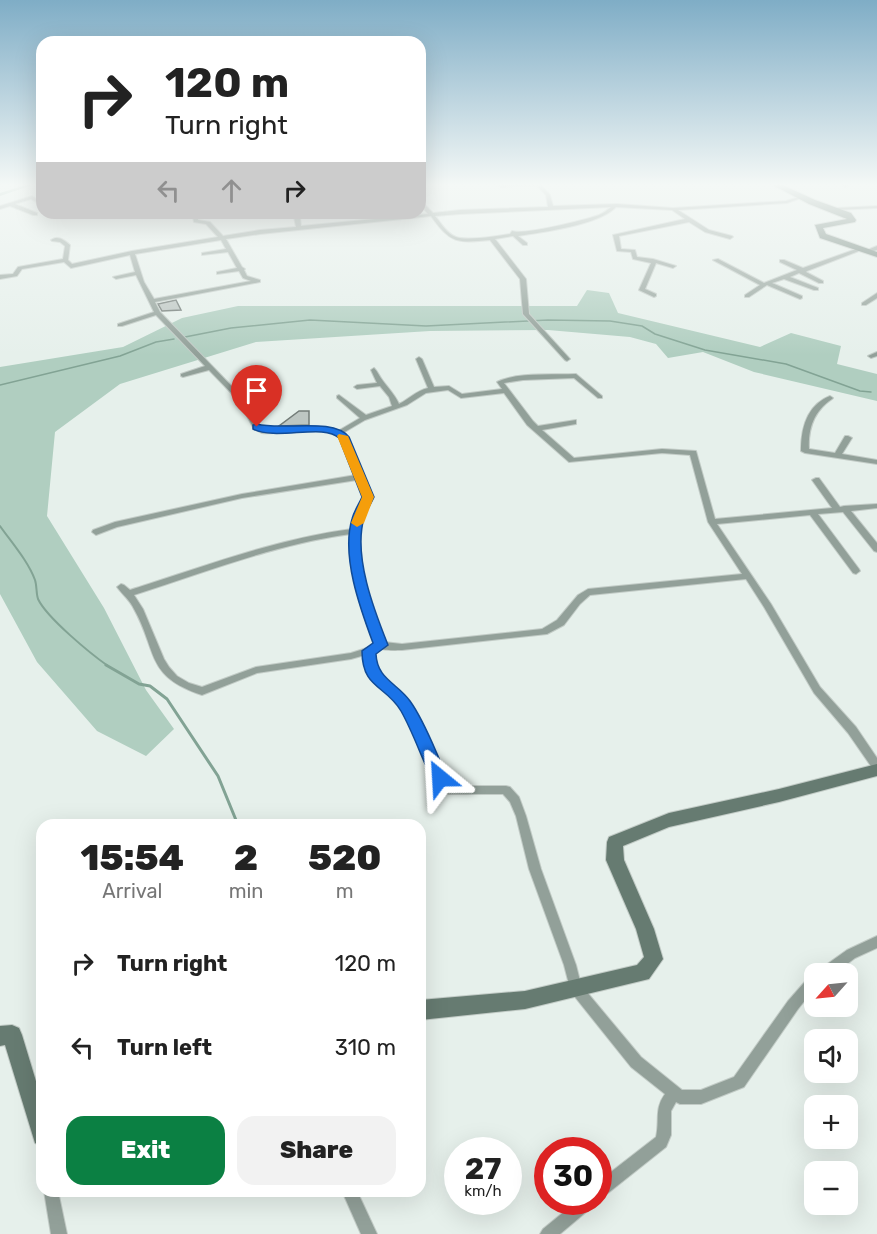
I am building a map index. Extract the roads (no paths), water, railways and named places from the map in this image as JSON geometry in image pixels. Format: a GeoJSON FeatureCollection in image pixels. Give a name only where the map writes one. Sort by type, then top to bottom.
{"type":"FeatureCollection","features":[{"type":"Feature","properties":{"kind":"main road"},"geometry":{"type":"LineString","coordinates":[[838,241],[869,250],[877,255]]}},
{"type":"Feature","properties":{"kind":"main road"},"geometry":{"type":"LineString","coordinates":[[426,1009],[525,1000],[642,973],[654,958],[645,929],[615,860],[615,842],[636,831],[711,809],[765,799],[877,768]]}},
{"type":"Feature","properties":{"kind":"main road"},"geometry":{"type":"LineString","coordinates":[[0,1036],[12,1035],[36,1122]]}},
{"type":"Feature","properties":{"kind":"street"},"geometry":{"type":"LineString","coordinates":[[62,241],[68,246],[65,260]]}},
{"type":"Feature","properties":{"kind":"street"},"geometry":{"type":"LineString","coordinates":[[65,260],[71,266],[132,253],[213,241]]}},
{"type":"Feature","properties":{"kind":"street"},"geometry":{"type":"LineString","coordinates":[[151,302],[258,281],[247,279],[224,241]]}},
{"type":"Feature","properties":{"kind":"street"},"geometry":{"type":"LineString","coordinates":[[494,241],[523,279],[526,314],[567,359]]}},
{"type":"Feature","properties":{"kind":"street"},"geometry":{"type":"LineString","coordinates":[[521,241],[525,244]]}},
{"type":"Feature","properties":{"kind":"street"},"geometry":{"type":"LineString","coordinates":[[617,241],[618,249],[633,251],[635,258],[673,266]]}},
{"type":"Feature","properties":{"kind":"street"},"geometry":{"type":"LineString","coordinates":[[204,254],[228,250]]}},
{"type":"Feature","properties":{"kind":"street"},"geometry":{"type":"LineString","coordinates":[[747,296],[765,284],[869,250]]}},
{"type":"Feature","properties":{"kind":"street"},"geometry":{"type":"LineString","coordinates":[[132,253],[137,273],[157,313],[242,400],[257,427],[265,431],[321,429],[339,433],[365,418],[409,403],[417,394],[432,390],[449,388],[461,396],[503,391]]}},
{"type":"Feature","properties":{"kind":"street"},"geometry":{"type":"LineString","coordinates":[[0,276],[15,275],[20,268],[65,260]]}},
{"type":"Feature","properties":{"kind":"street"},"geometry":{"type":"LineString","coordinates":[[716,260],[765,284],[800,297]]}},
{"type":"Feature","properties":{"kind":"street"},"geometry":{"type":"LineString","coordinates":[[653,261],[642,290],[654,295]]}},
{"type":"Feature","properties":{"kind":"street"},"geometry":{"type":"LineString","coordinates":[[783,261],[821,282]]}},
{"type":"Feature","properties":{"kind":"street"},"geometry":{"type":"LineString","coordinates":[[219,273],[242,269]]}},
{"type":"Feature","properties":{"kind":"street"},"geometry":{"type":"LineString","coordinates":[[116,277],[137,273]]}},
{"type":"Feature","properties":{"kind":"street"},"geometry":{"type":"LineString","coordinates":[[785,277],[816,290]]}},
{"type":"Feature","properties":{"kind":"street"},"geometry":{"type":"LineString","coordinates":[[864,304],[877,295]]}},
{"type":"Feature","properties":{"kind":"street"},"geometry":{"type":"LineString","coordinates":[[120,325],[157,313]]}},
{"type":"Feature","properties":{"kind":"street"},"geometry":{"type":"LineString","coordinates":[[419,359],[432,390]]}},
{"type":"Feature","properties":{"kind":"street"},"geometry":{"type":"LineString","coordinates":[[183,375],[210,367]]}},
{"type":"Feature","properties":{"kind":"street"},"geometry":{"type":"LineString","coordinates":[[374,370],[381,384],[389,390],[396,407]]}},
{"type":"Feature","properties":{"kind":"street"},"geometry":{"type":"LineString","coordinates":[[600,397],[576,376],[500,382],[503,391],[536,429],[572,460],[640,453],[693,453],[712,522],[748,576],[817,690],[852,730],[877,768]]}},
{"type":"Feature","properties":{"kind":"street"},"geometry":{"type":"LineString","coordinates":[[357,387],[381,384]]}},
{"type":"Feature","properties":{"kind":"street"},"geometry":{"type":"LineString","coordinates":[[339,397],[365,418]]}},
{"type":"Feature","properties":{"kind":"street"},"geometry":{"type":"LineString","coordinates":[[830,398],[815,406],[808,422],[805,450],[877,462]]}},
{"type":"Feature","properties":{"kind":"street"},"geometry":{"type":"LineString","coordinates":[[536,429],[573,422]]}},
{"type":"Feature","properties":{"kind":"street"},"geometry":{"type":"LineString","coordinates":[[339,433],[368,497],[358,519],[356,554],[364,601],[381,645]]}},
{"type":"Feature","properties":{"kind":"street"},"geometry":{"type":"LineString","coordinates":[[837,457],[849,438]]}},
{"type":"Feature","properties":{"kind":"street"},"geometry":{"type":"LineString","coordinates":[[96,532],[115,525],[242,496],[359,477]]}},
{"type":"Feature","properties":{"kind":"street"},"geometry":{"type":"LineString","coordinates":[[816,480],[877,549]]}},
{"type":"Feature","properties":{"kind":"street"},"geometry":{"type":"LineString","coordinates":[[712,522],[877,506]]}},
{"type":"Feature","properties":{"kind":"street"},"geometry":{"type":"LineString","coordinates":[[812,512],[856,571]]}},
{"type":"Feature","properties":{"kind":"street"},"geometry":{"type":"LineString","coordinates":[[357,531],[308,537],[255,551],[197,573],[125,590],[139,607],[159,664],[177,681],[202,691],[256,670],[369,651],[381,645],[402,647],[544,632],[561,625],[579,597],[588,592],[748,576]]}},
{"type":"Feature","properties":{"kind":"street"},"geometry":{"type":"LineString","coordinates":[[369,651],[369,665],[379,683],[395,693],[406,707],[433,767],[447,790],[506,790],[515,800],[535,869],[570,965],[575,988],[636,1062],[675,1094],[680,1097],[701,1097],[739,1082],[804,992]]}},
{"type":"Feature","properties":{"kind":"street"},"geometry":{"type":"LineString","coordinates":[[839,963],[851,954],[877,942]]}},
{"type":"Feature","properties":{"kind":"street"},"geometry":{"type":"LineString","coordinates":[[612,1181],[662,1142],[666,1133],[662,1115],[666,1101],[675,1094]]}},
{"type":"Feature","properties":{"kind":"street"},"geometry":{"type":"LineString","coordinates":[[52,1197],[59,1234]]}},
{"type":"Feature","properties":{"kind":"street"},"geometry":{"type":"LineString","coordinates":[[352,1197],[369,1234]]}},
{"type":"Feature","properties":{"kind":"street"},"geometry":{"type":"LineString","coordinates":[[548,1234],[571,1215]]}},
{"type":"Feature","properties":{"kind":"waterway"},"geometry":{"type":"LineString","coordinates":[[185,337],[231,328],[310,320],[426,326],[548,320],[610,321],[642,326],[655,334],[705,350],[786,364],[860,391],[871,392]]}},
{"type":"Feature","properties":{"kind":"waterway"},"geometry":{"type":"LineString","coordinates":[[0,385],[120,356],[156,342],[174,339]]}},
{"type":"Feature","properties":{"kind":"waterway"},"geometry":{"type":"LineString","coordinates":[[0,526],[32,573],[36,582],[38,599],[43,607],[70,635],[108,666]]}},
{"type":"Feature","properties":{"kind":"waterway"},"geometry":{"type":"LineString","coordinates":[[106,665],[139,684],[150,686],[167,699],[218,776],[236,819]]}}]}
